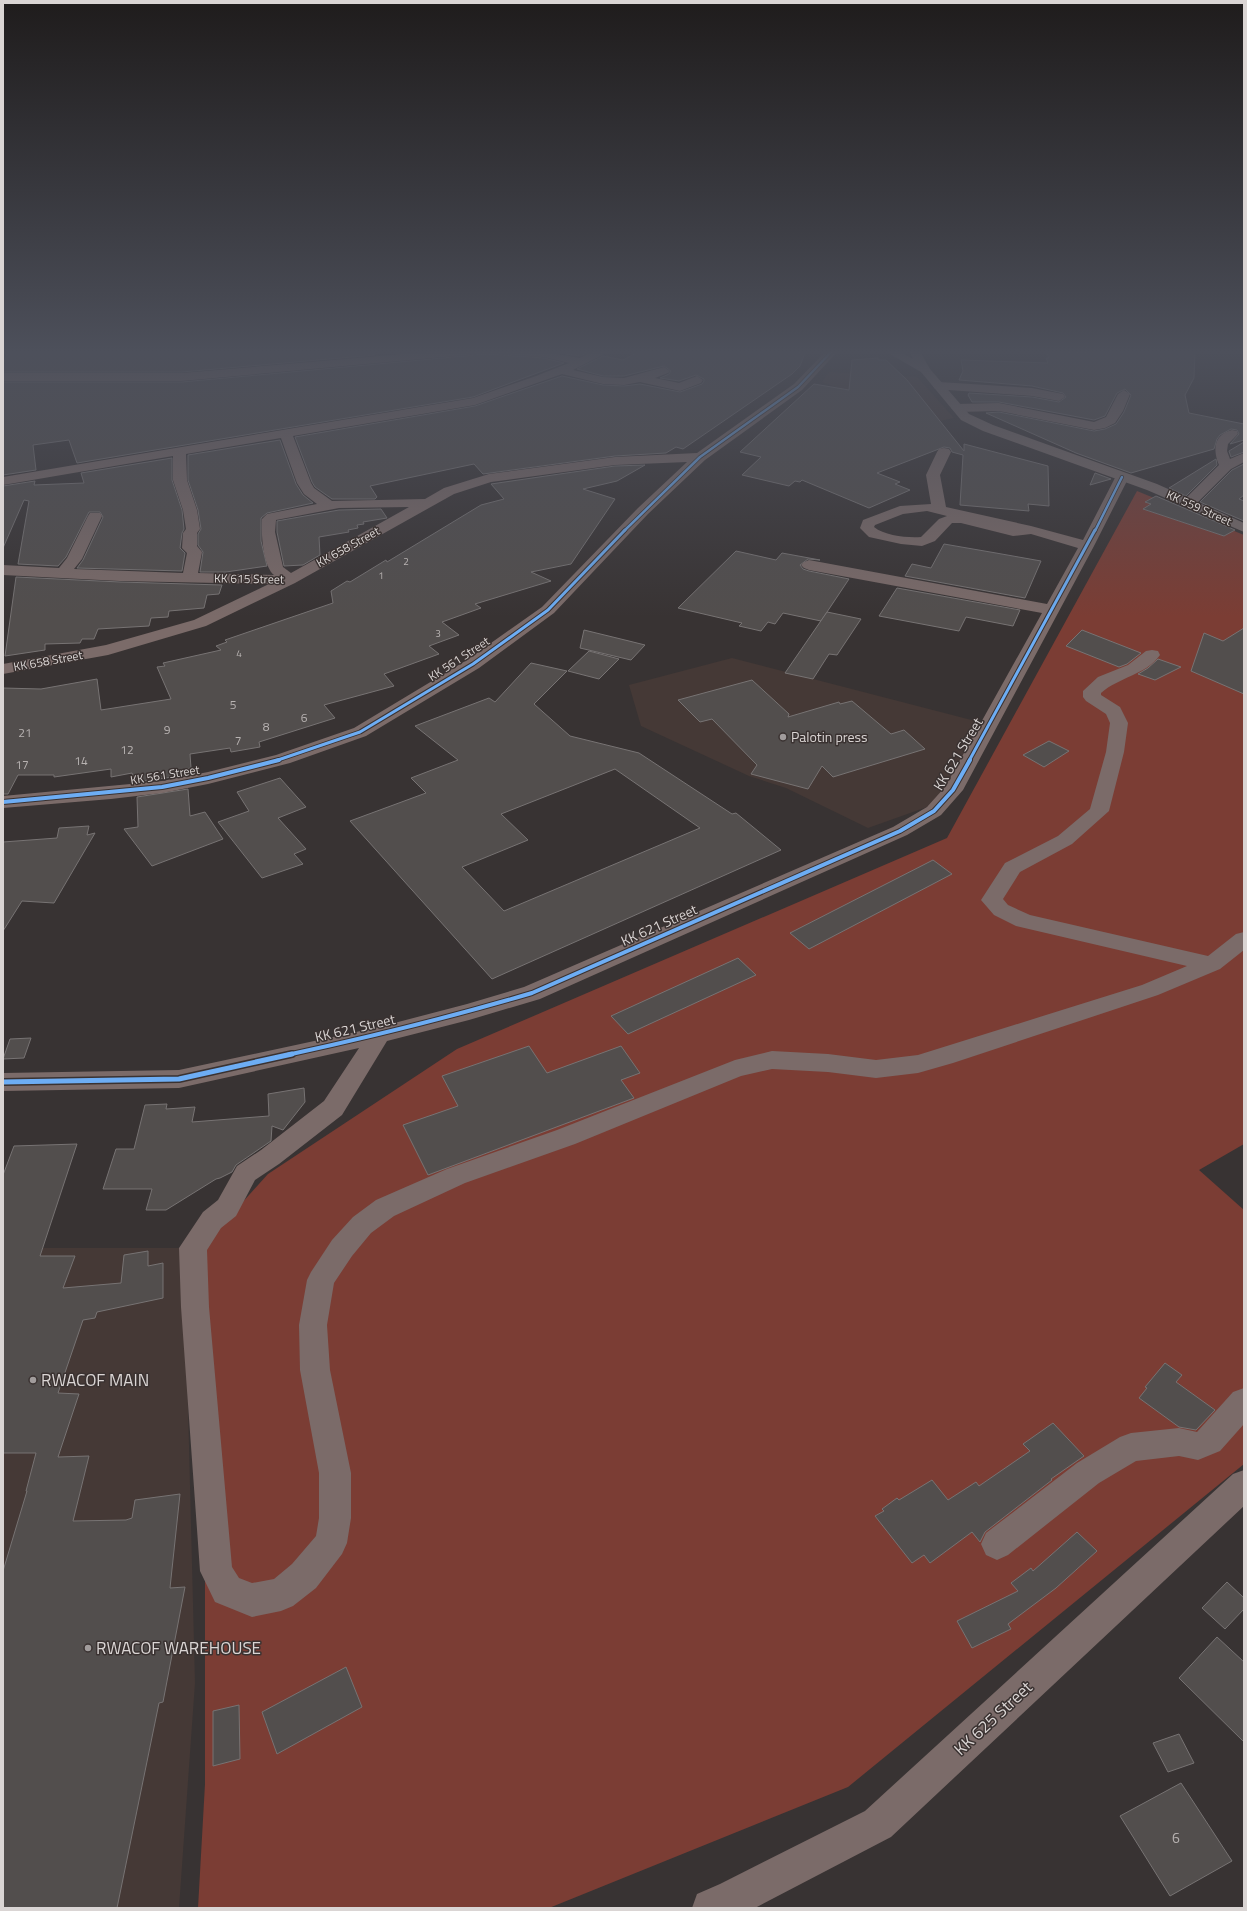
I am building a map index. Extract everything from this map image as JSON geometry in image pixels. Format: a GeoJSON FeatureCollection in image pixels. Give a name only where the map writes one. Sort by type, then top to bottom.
{"type":"FeatureCollection","features":[{"type":"Feature","properties":{"kind":"main road","name":"KK 559 Street"},"geometry":{"type":"LineString","coordinates":[[1019,439],[1190,503],[1244,528]]}},
{"type":"Feature","properties":{"kind":"street"},"geometry":{"type":"LineString","coordinates":[[3,481],[255,439]]}},
{"type":"Feature","properties":{"kind":"street"},"geometry":{"type":"LineString","coordinates":[[288,439],[304,483],[309,491],[329,506]]}},
{"type":"Feature","properties":{"kind":"street","name":"KK 561 Street"},"geometry":{"type":"LineString","coordinates":[[3,802],[111,793],[162,787],[208,778],[283,760],[360,732],[472,664],[548,610],[643,511],[700,457],[725,439]]}},
{"type":"Feature","properties":{"kind":"street"},"geometry":{"type":"LineString","coordinates":[[1225,439],[1220,446],[1222,458],[1226,466]]}},
{"type":"Feature","properties":{"kind":"street"},"geometry":{"type":"LineString","coordinates":[[179,452],[180,480],[190,510],[193,529],[190,533],[189,548],[196,552],[190,577]]}},
{"type":"Feature","properties":{"kind":"street"},"geometry":{"type":"LineString","coordinates":[[939,509],[937,490],[933,475],[944,452]]}},
{"type":"Feature","properties":{"kind":"street","name":"KK 658 Street"},"geometry":{"type":"LineString","coordinates":[[3,669],[108,650],[200,623],[290,580],[449,490],[489,478],[615,461],[700,457]]}},
{"type":"Feature","properties":{"kind":"street"},"geometry":{"type":"LineString","coordinates":[[1190,503],[1226,466],[1244,457]]}},
{"type":"Feature","properties":{"kind":"street","name":"KK 621 Street"},"geometry":{"type":"LineString","coordinates":[[3,1082],[179,1079],[379,1035],[469,1012],[532,993],[900,831],[934,811],[953,790],[1087,546],[1122,477]]}},
{"type":"Feature","properties":{"kind":"street","name":"KK 615 Street"},"geometry":{"type":"LineString","coordinates":[[290,580],[276,569],[268,532],[268,519],[295,512],[329,506],[372,503],[428,503]]}},
{"type":"Feature","properties":{"kind":"street"},"geometry":{"type":"LineString","coordinates":[[1031,530],[1020,532],[962,519],[952,519],[945,521],[926,540],[917,542],[873,534],[868,528],[868,523],[900,510],[916,507],[939,509],[1031,530],[1087,546]]}},
{"type":"Feature","properties":{"kind":"street"},"geometry":{"type":"LineString","coordinates":[[63,573],[74,559],[95,516]]}},
{"type":"Feature","properties":{"kind":"street"},"geometry":{"type":"LineString","coordinates":[[809,564],[1052,610]]}},
{"type":"Feature","properties":{"kind":"street","name":"KK 615 Street"},"geometry":{"type":"LineString","coordinates":[[3,570],[290,580]]}},
{"type":"Feature","properties":{"kind":"street"},"geometry":{"type":"LineString","coordinates":[[1152,655],[1134,670],[1104,681],[1092,690],[1092,697],[1114,712],[1119,723],[1115,752],[1099,811],[1065,840],[1012,868],[992,900],[1001,910],[1024,921],[1212,964]]}},
{"type":"Feature","properties":{"kind":"street"},"geometry":{"type":"LineString","coordinates":[[379,1035],[333,1108],[270,1157],[246,1173],[227,1208],[212,1220],[193,1248],[195,1307],[216,1571],[227,1590],[252,1600],[281,1594],[304,1576],[331,1543],[335,1518],[334,1472],[315,1370],[313,1325],[321,1280],[342,1248],[362,1225],[385,1208],[456,1176],[566,1136],[735,1069],[772,1060],[828,1064],[876,1070],[918,1064],[945,1057],[1150,990],[1212,964],[1244,939]]}},
{"type":"Feature","properties":{"kind":"street"},"geometry":{"type":"LineString","coordinates":[[997,1544],[1088,1473],[1132,1447],[1179,1442],[1198,1446],[1209,1441],[1244,1402]]}},
{"type":"Feature","properties":{"kind":"street","name":"KK 625 Street"},"geometry":{"type":"LineString","coordinates":[[711,1908],[734,1898],[878,1824],[1244,1485]]}},
{"type":"Feature","properties":{"kind":"shaded area"},"geometry":{"type":"Polygon","coordinates":[[[1137,491],[1244,535],[1244,1144],[1199,1170],[1244,1210],[1244,1464],[848,1787],[549,1908],[198,1908],[205,1784],[205,1244],[268,1174],[457,1049],[947,838],[1137,491]]]}},
{"type":"Feature","properties":{"kind":"shaded area"},"geometry":{"type":"Polygon","coordinates":[[[732,658],[983,723],[941,802],[868,828],[786,788],[749,776],[641,726],[629,685],[732,658]]]}},
{"type":"Feature","properties":{"kind":"shaded area"},"geometry":{"type":"Polygon","coordinates":[[[3,1248],[184,1248],[195,1683],[179,1908],[3,1908],[3,1248]]]}},
{"type":"Feature","properties":{"kind":"building"},"geometry":{"type":"Polygon","coordinates":[[[3,439],[220,439],[77,463],[69,440],[33,445],[36,470],[3,475],[3,439]]]}},
{"type":"Feature","properties":{"kind":"building"},"geometry":{"type":"Polygon","coordinates":[[[296,439],[697,439],[683,449],[676,447],[666,453],[615,456],[483,474],[474,464],[370,486],[377,497],[375,499],[332,499],[315,487],[296,439]]]}},
{"type":"Feature","properties":{"kind":"building"},"geometry":{"type":"Polygon","coordinates":[[[754,439],[955,439],[964,451],[964,444],[1048,466],[1049,506],[1028,504],[1029,511],[960,505],[963,455],[952,452],[950,448],[944,447],[877,473],[900,482],[895,484],[910,490],[869,508],[802,480],[800,482],[795,481],[789,486],[742,475],[761,457],[740,452],[754,439]]]}},
{"type":"Feature","properties":{"kind":"building"},"geometry":{"type":"Polygon","coordinates":[[[1045,439],[1217,439],[1214,449],[1131,473],[1076,453],[1045,439]]]}},
{"type":"Feature","properties":{"kind":"building"},"geometry":{"type":"Polygon","coordinates":[[[1234,439],[1244,439],[1244,440],[1230,444],[1234,439]]]}},
{"type":"Feature","properties":{"kind":"building"},"geometry":{"type":"Polygon","coordinates":[[[280,440],[296,484],[303,495],[313,503],[267,513],[261,518],[261,541],[267,566],[226,572],[200,572],[203,552],[198,545],[198,534],[201,529],[198,510],[188,480],[188,455],[280,440]]]}},
{"type":"Feature","properties":{"kind":"building"},"geometry":{"type":"Polygon","coordinates":[[[1244,442],[1244,452],[1231,457],[1229,451],[1244,442]]]}},
{"type":"Feature","properties":{"kind":"building"},"geometry":{"type":"Polygon","coordinates":[[[172,458],[172,480],[182,510],[184,529],[180,548],[185,553],[182,571],[77,568],[83,560],[103,517],[100,512],[89,512],[66,557],[58,566],[18,564],[29,501],[24,500],[3,548],[3,486],[35,481],[34,485],[84,483],[81,473],[172,458]]]}},
{"type":"Feature","properties":{"kind":"building"},"geometry":{"type":"Polygon","coordinates":[[[1216,459],[1217,465],[1186,496],[1169,488],[1216,459]]]}},
{"type":"Feature","properties":{"kind":"building"},"geometry":{"type":"Polygon","coordinates":[[[1244,464],[1244,495],[1239,499],[1244,501],[1244,521],[1200,502],[1232,470],[1244,464]]]}},
{"type":"Feature","properties":{"kind":"building"},"geometry":{"type":"Polygon","coordinates":[[[645,465],[617,481],[583,489],[615,499],[571,564],[531,572],[551,581],[475,604],[481,608],[442,622],[459,635],[429,646],[439,654],[384,674],[394,686],[324,705],[335,718],[259,742],[260,747],[231,752],[230,748],[190,754],[191,768],[186,769],[187,775],[137,782],[137,777],[133,777],[132,773],[111,777],[111,769],[54,777],[54,775],[18,775],[8,794],[3,794],[3,688],[41,689],[97,679],[101,710],[171,699],[157,667],[165,666],[163,663],[221,650],[216,646],[227,642],[225,640],[333,603],[331,591],[347,581],[350,582],[386,560],[387,562],[481,505],[504,499],[491,484],[615,466],[645,465]]]}},
{"type":"Feature","properties":{"kind":"building"},"geometry":{"type":"Polygon","coordinates":[[[1095,473],[1111,479],[1090,485],[1095,473]]]}},
{"type":"Feature","properties":{"kind":"building"},"geometry":{"type":"Polygon","coordinates":[[[1156,496],[1235,530],[1224,536],[1143,509],[1151,504],[1145,502],[1156,496]]]}},
{"type":"Feature","properties":{"kind":"building"},"geometry":{"type":"Polygon","coordinates":[[[381,509],[387,518],[363,522],[364,524],[357,525],[358,528],[348,530],[349,532],[319,537],[320,555],[303,565],[284,566],[277,532],[277,521],[339,510],[381,509]]]}},
{"type":"Feature","properties":{"kind":"building"},"geometry":{"type":"Polygon","coordinates":[[[944,544],[1041,561],[1025,598],[905,576],[912,564],[931,568],[944,544]]]}},
{"type":"Feature","properties":{"kind":"building"},"geometry":{"type":"Polygon","coordinates":[[[736,551],[776,560],[782,553],[820,560],[808,559],[800,565],[803,569],[809,571],[849,579],[821,621],[783,613],[775,624],[768,622],[761,631],[739,626],[742,623],[678,608],[736,551]]]}},
{"type":"Feature","properties":{"kind":"building"},"geometry":{"type":"Polygon","coordinates":[[[16,577],[222,585],[219,594],[207,595],[204,608],[169,611],[168,617],[151,618],[149,626],[98,629],[94,639],[82,639],[80,643],[45,644],[45,650],[5,656],[16,577]]]}},
{"type":"Feature","properties":{"kind":"building"},"geometry":{"type":"Polygon","coordinates":[[[897,588],[1020,610],[1013,626],[966,617],[959,631],[879,616],[897,588]]]}},
{"type":"Feature","properties":{"kind":"building"},"geometry":{"type":"Polygon","coordinates":[[[827,612],[861,619],[837,655],[829,654],[813,679],[785,673],[827,612]]]}},
{"type":"Feature","properties":{"kind":"building"},"geometry":{"type":"Polygon","coordinates":[[[1244,628],[1244,694],[1191,671],[1204,633],[1223,641],[1244,628]]]}},
{"type":"Feature","properties":{"kind":"building"},"geometry":{"type":"Polygon","coordinates":[[[584,630],[645,645],[631,660],[580,648],[584,630]]]}},
{"type":"Feature","properties":{"kind":"building"},"geometry":{"type":"Polygon","coordinates":[[[1082,630],[1141,653],[1127,664],[1119,667],[1066,646],[1082,630]]]}},
{"type":"Feature","properties":{"kind":"building"},"geometry":{"type":"Polygon","coordinates":[[[589,651],[619,659],[599,679],[568,671],[589,651]]]}},
{"type":"Feature","properties":{"kind":"building"},"geometry":{"type":"Polygon","coordinates":[[[1158,659],[1181,667],[1155,680],[1138,674],[1148,668],[1158,659]]]}},
{"type":"Feature","properties":{"kind":"building"},"geometry":{"type":"Polygon","coordinates":[[[531,663],[567,671],[534,704],[570,736],[639,753],[732,814],[736,813],[781,850],[492,979],[350,821],[426,793],[411,778],[458,760],[415,726],[489,698],[495,702],[531,663]],[[615,769],[501,814],[528,840],[462,867],[504,911],[700,828],[615,769]]]}},
{"type":"Feature","properties":{"kind":"building"},"geometry":{"type":"Polygon","coordinates":[[[752,680],[789,714],[788,717],[839,702],[840,704],[852,701],[891,734],[904,730],[925,749],[833,777],[822,766],[808,789],[751,774],[757,765],[712,719],[700,722],[678,700],[752,680]]]}},
{"type":"Feature","properties":{"kind":"building"},"geometry":{"type":"Polygon","coordinates":[[[1049,741],[1069,751],[1044,767],[1023,755],[1049,741]]]}},
{"type":"Feature","properties":{"kind":"building"},"geometry":{"type":"Polygon","coordinates":[[[280,778],[306,807],[278,818],[306,849],[294,854],[303,864],[262,878],[218,822],[249,811],[237,792],[280,778]]]}},
{"type":"Feature","properties":{"kind":"building"},"geometry":{"type":"Polygon","coordinates":[[[188,789],[190,816],[205,812],[223,839],[152,866],[124,829],[138,827],[137,797],[188,789]]]}},
{"type":"Feature","properties":{"kind":"building"},"geometry":{"type":"Polygon","coordinates":[[[89,826],[87,835],[95,833],[54,903],[22,901],[3,931],[3,842],[57,838],[59,828],[89,826]]]}},
{"type":"Feature","properties":{"kind":"building"},"geometry":{"type":"Polygon","coordinates":[[[933,860],[952,874],[809,949],[790,933],[933,860]]]}},
{"type":"Feature","properties":{"kind":"building"},"geometry":{"type":"Polygon","coordinates":[[[738,958],[756,975],[628,1034],[611,1016],[738,958]]]}},
{"type":"Feature","properties":{"kind":"building"},"geometry":{"type":"Polygon","coordinates":[[[31,1038],[24,1058],[3,1059],[10,1039],[31,1038]]]}},
{"type":"Feature","properties":{"kind":"building"},"geometry":{"type":"Polygon","coordinates":[[[529,1046],[547,1073],[621,1046],[640,1073],[621,1080],[634,1098],[428,1175],[403,1125],[458,1106],[442,1076],[529,1046]]]}},
{"type":"Feature","properties":{"kind":"building"},"geometry":{"type":"Polygon","coordinates":[[[304,1088],[305,1102],[283,1130],[272,1126],[271,1141],[236,1165],[232,1172],[216,1179],[166,1210],[146,1210],[152,1189],[103,1189],[116,1149],[134,1149],[145,1105],[167,1104],[166,1109],[195,1107],[192,1122],[269,1116],[268,1094],[304,1088]]]}},
{"type":"Feature","properties":{"kind":"building"},"geometry":{"type":"Polygon","coordinates":[[[77,1144],[40,1256],[75,1256],[63,1288],[121,1283],[124,1255],[148,1251],[148,1266],[163,1263],[163,1298],[97,1312],[95,1318],[83,1320],[58,1393],[79,1394],[58,1457],[89,1456],[73,1521],[126,1520],[132,1518],[135,1500],[180,1494],[170,1588],[185,1587],[163,1702],[159,1703],[117,1908],[3,1908],[3,1571],[27,1491],[36,1453],[3,1453],[3,1175],[14,1146],[77,1144]]]}},
{"type":"Feature","properties":{"kind":"building"},"geometry":{"type":"Polygon","coordinates":[[[1165,1363],[1182,1375],[1176,1382],[1215,1410],[1196,1430],[1179,1427],[1139,1398],[1147,1388],[1145,1387],[1165,1363]]]}},
{"type":"Feature","properties":{"kind":"building"},"geometry":{"type":"Polygon","coordinates":[[[1053,1423],[1084,1456],[1051,1479],[1052,1480],[985,1532],[980,1542],[972,1532],[930,1563],[924,1555],[912,1563],[875,1516],[884,1511],[882,1509],[897,1498],[899,1500],[932,1480],[948,1500],[976,1482],[979,1486],[1030,1451],[1023,1444],[1053,1423]]]}},
{"type":"Feature","properties":{"kind":"building"},"geometry":{"type":"Polygon","coordinates":[[[1077,1532],[1097,1551],[1056,1588],[1008,1624],[1011,1629],[972,1648],[957,1621],[1018,1591],[1011,1583],[1031,1568],[1033,1571],[1077,1532]]]}},
{"type":"Feature","properties":{"kind":"building"},"geometry":{"type":"Polygon","coordinates":[[[1227,1582],[1244,1598],[1244,1609],[1225,1629],[1202,1608],[1227,1582]]]}},
{"type":"Feature","properties":{"kind":"building"},"geometry":{"type":"Polygon","coordinates":[[[1217,1637],[1244,1662],[1244,1742],[1179,1678],[1217,1637]]]}},
{"type":"Feature","properties":{"kind":"building"},"geometry":{"type":"Polygon","coordinates":[[[346,1667],[362,1707],[277,1754],[262,1712],[346,1667]]]}},
{"type":"Feature","properties":{"kind":"building"},"geometry":{"type":"Polygon","coordinates":[[[239,1705],[240,1759],[213,1766],[213,1711],[239,1705]]]}},
{"type":"Feature","properties":{"kind":"building"},"geometry":{"type":"Polygon","coordinates":[[[1179,1734],[1194,1763],[1168,1772],[1153,1743],[1179,1734]]]}},
{"type":"Feature","properties":{"kind":"building"},"geometry":{"type":"Polygon","coordinates":[[[1181,1783],[1232,1861],[1170,1896],[1120,1816],[1181,1783]]]}},
{"type":"Feature","properties":{"kind":"cycle path"},"geometry":{"type":"LineString","coordinates":[[3,802],[111,793],[162,787],[208,778],[283,759],[360,732],[473,664],[548,610],[643,511],[700,457],[725,439]]}},
{"type":"Feature","properties":{"kind":"cycle path"},"geometry":{"type":"LineString","coordinates":[[3,1082],[179,1079],[379,1035],[469,1012],[532,993],[900,831],[934,811],[953,790],[1087,546],[1122,477]]}},
{"type":"Feature","properties":{"kind":"place","name":"Palotin press"},"geometry":{"type":"Point","coordinates":[783,737]}},
{"type":"Feature","properties":{"kind":"place","name":"RWACOF MAIN"},"geometry":{"type":"Point","coordinates":[33,1380]}},
{"type":"Feature","properties":{"kind":"place","name":"RWACOF WAREHOUSE"},"geometry":{"type":"Point","coordinates":[88,1648]}}]}
